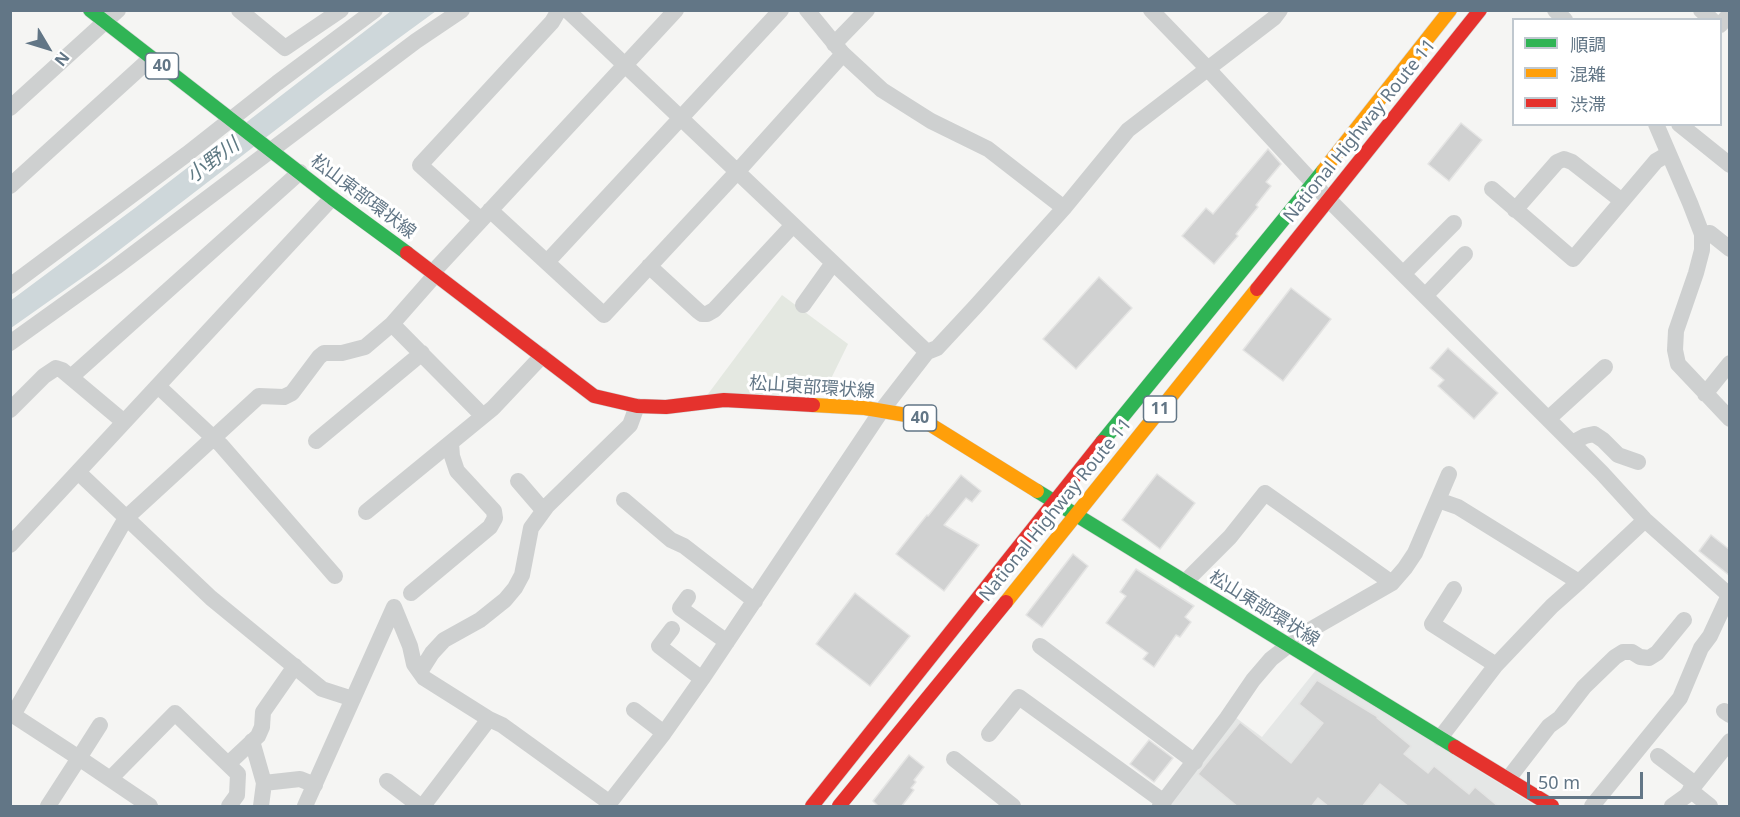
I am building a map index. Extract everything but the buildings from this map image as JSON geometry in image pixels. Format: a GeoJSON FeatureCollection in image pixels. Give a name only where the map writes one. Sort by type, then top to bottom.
{"type":"FeatureCollection","features":[{"type":"Feature","properties":{"kind":"main road","name":"松山東部環状線"},"geometry":{"type":"LineString","coordinates":[[90,10],[332,198],[594,396],[637,406],[666,407],[724,400],[882,410],[918,417],[1552,807]]}},
{"type":"Feature","properties":{"kind":"main road","name":"National Highway Route 11"},"geometry":{"type":"LineString","coordinates":[[812,807],[1450,10]]}},
{"type":"Feature","properties":{"kind":"main road","name":"National Highway Route 11"},"geometry":{"type":"LineString","coordinates":[[839,807],[955,666],[1480,10]]}},
{"type":"Feature","properties":{"kind":"street"},"geometry":{"type":"LineString","coordinates":[[10,108],[118,10]]}},
{"type":"Feature","properties":{"kind":"street"},"geometry":{"type":"LineString","coordinates":[[238,10],[285,48],[341,10]]}},
{"type":"Feature","properties":{"kind":"street"},"geometry":{"type":"LineString","coordinates":[[10,286],[233,120],[375,10]]}},
{"type":"Feature","properties":{"kind":"street"},"geometry":{"type":"LineString","coordinates":[[10,343],[116,267],[268,147],[462,10]]}},
{"type":"Feature","properties":{"kind":"street"},"geometry":{"type":"LineString","coordinates":[[559,10],[552,22],[420,165],[547,262],[604,315],[737,172],[867,10]]}},
{"type":"Feature","properties":{"kind":"street"},"geometry":{"type":"LineString","coordinates":[[567,10],[927,352]]}},
{"type":"Feature","properties":{"kind":"street"},"geometry":{"type":"LineString","coordinates":[[150,807],[12,714],[126,518],[259,396],[284,397],[292,393],[319,357],[324,354],[342,353],[365,347],[392,324],[485,215],[676,10]]}},
{"type":"Feature","properties":{"kind":"street"},"geometry":{"type":"LineString","coordinates":[[547,262],[781,10]]}},
{"type":"Feature","properties":{"kind":"street"},"geometry":{"type":"LineString","coordinates":[[807,10],[859,71],[896,100],[931,121],[988,149],[1064,208]]}},
{"type":"Feature","properties":{"kind":"street"},"geometry":{"type":"LineString","coordinates":[[1151,10],[1328,199],[1602,473],[1645,520],[1729,595],[1710,636],[1701,648],[1680,698],[1592,807]]}},
{"type":"Feature","properties":{"kind":"street"},"geometry":{"type":"LineString","coordinates":[[305,807],[394,607],[410,646],[414,664],[424,678],[502,725],[609,805],[664,734],[882,410],[927,352],[937,348],[1064,208],[1128,130],[1274,18],[1280,10]]}},
{"type":"Feature","properties":{"kind":"street"},"geometry":{"type":"LineString","coordinates":[[10,186],[151,58]]}},
{"type":"Feature","properties":{"kind":"street"},"geometry":{"type":"LineString","coordinates":[[1657,126],[1702,234],[1702,250],[1696,273],[1676,331],[1675,350],[1678,364],[1730,419]]}},
{"type":"Feature","properties":{"kind":"street"},"geometry":{"type":"LineString","coordinates":[[1681,126],[1730,165]]}},
{"type":"Feature","properties":{"kind":"street"},"geometry":{"type":"LineString","coordinates":[[1492,189],[1573,259],[1656,161],[1668,154]]}},
{"type":"Feature","properties":{"kind":"street"},"geometry":{"type":"LineString","coordinates":[[1515,210],[1557,162],[1564,159],[1572,162],[1622,201]]}},
{"type":"Feature","properties":{"kind":"street"},"geometry":{"type":"LineString","coordinates":[[71,377],[300,172]]}},
{"type":"Feature","properties":{"kind":"street"},"geometry":{"type":"LineString","coordinates":[[10,545],[332,198]]}},
{"type":"Feature","properties":{"kind":"street"},"geometry":{"type":"LineString","coordinates":[[1403,274],[1454,223]]}},
{"type":"Feature","properties":{"kind":"street"},"geometry":{"type":"LineString","coordinates":[[649,266],[702,314],[707,314],[714,310],[793,225]]}},
{"type":"Feature","properties":{"kind":"street"},"geometry":{"type":"LineString","coordinates":[[1702,234],[1710,233],[1730,249]]}},
{"type":"Feature","properties":{"kind":"street"},"geometry":{"type":"LineString","coordinates":[[1425,296],[1465,254]]}},
{"type":"Feature","properties":{"kind":"street"},"geometry":{"type":"LineString","coordinates":[[803,305],[833,263]]}},
{"type":"Feature","properties":{"kind":"street"},"geometry":{"type":"LineString","coordinates":[[392,324],[483,416]]}},
{"type":"Feature","properties":{"kind":"street"},"geometry":{"type":"LineString","coordinates":[[316,441],[422,353]]}},
{"type":"Feature","properties":{"kind":"street"},"geometry":{"type":"LineString","coordinates":[[366,512],[493,408],[542,356]]}},
{"type":"Feature","properties":{"kind":"street"},"geometry":{"type":"LineString","coordinates":[[1705,394],[1730,363]]}},
{"type":"Feature","properties":{"kind":"street"},"geometry":{"type":"LineString","coordinates":[[10,410],[50,371],[56,368],[71,377],[124,423]]}},
{"type":"Feature","properties":{"kind":"street"},"geometry":{"type":"LineString","coordinates":[[1548,419],[1605,368]]}},
{"type":"Feature","properties":{"kind":"street"},"geometry":{"type":"LineString","coordinates":[[158,386],[213,437],[335,576]]}},
{"type":"Feature","properties":{"kind":"street"},"geometry":{"type":"LineString","coordinates":[[420,672],[444,640],[480,620],[505,600],[515,588],[522,575],[531,528],[543,510],[630,425],[637,406]]}},
{"type":"Feature","properties":{"kind":"street"},"geometry":{"type":"LineString","coordinates":[[1572,443],[1594,434],[1604,440],[1618,455],[1638,462]]}},
{"type":"Feature","properties":{"kind":"street"},"geometry":{"type":"LineString","coordinates":[[411,593],[490,527],[495,518],[494,511],[457,471],[452,456],[451,442]]}},
{"type":"Feature","properties":{"kind":"street"},"geometry":{"type":"LineString","coordinates":[[78,472],[211,598],[322,688],[353,699]]}},
{"type":"Feature","properties":{"kind":"street"},"geometry":{"type":"LineString","coordinates":[[988,734],[1019,697],[1162,804],[1271,659],[1304,634],[1392,583],[1406,568],[1415,553],[1449,474]]}},
{"type":"Feature","properties":{"kind":"street"},"geometry":{"type":"LineString","coordinates":[[518,481],[543,510]]}},
{"type":"Feature","properties":{"kind":"street"},"geometry":{"type":"LineString","coordinates":[[1185,582],[1230,537],[1265,493],[1392,583]]}},
{"type":"Feature","properties":{"kind":"street"},"geometry":{"type":"LineString","coordinates":[[624,500],[670,540],[684,546],[755,601]]}},
{"type":"Feature","properties":{"kind":"street"},"geometry":{"type":"LineString","coordinates":[[1438,500],[1458,507],[1580,582]]}},
{"type":"Feature","properties":{"kind":"street"},"geometry":{"type":"LineString","coordinates":[[1440,738],[1496,665],[1552,606],[1645,520]]}},
{"type":"Feature","properties":{"kind":"street"},"geometry":{"type":"LineString","coordinates":[[1454,589],[1432,624],[1496,665]]}},
{"type":"Feature","properties":{"kind":"street"},"geometry":{"type":"LineString","coordinates":[[688,597],[680,608],[727,642]]}},
{"type":"Feature","properties":{"kind":"street"},"geometry":{"type":"LineString","coordinates":[[1508,779],[1549,726],[1560,718],[1584,687],[1615,657],[1623,652],[1632,652],[1640,657],[1649,658],[1657,653],[1684,620]]}},
{"type":"Feature","properties":{"kind":"street"},"geometry":{"type":"LineString","coordinates":[[672,629],[659,646],[702,679]]}},
{"type":"Feature","properties":{"kind":"street"},"geometry":{"type":"LineString","coordinates":[[1040,646],[1195,762]]}},
{"type":"Feature","properties":{"kind":"street"},"geometry":{"type":"LineString","coordinates":[[228,764],[258,736],[262,727],[263,712],[295,666]]}},
{"type":"Feature","properties":{"kind":"street"},"geometry":{"type":"LineString","coordinates":[[634,710],[664,734]]}},
{"type":"Feature","properties":{"kind":"street"},"geometry":{"type":"LineString","coordinates":[[110,779],[175,713],[238,774],[237,795],[229,807]]}},
{"type":"Feature","properties":{"kind":"street"},"geometry":{"type":"LineString","coordinates":[[387,781],[421,807],[489,719]]}},
{"type":"Feature","properties":{"kind":"street"},"geometry":{"type":"LineString","coordinates":[[48,807],[100,725]]}},
{"type":"Feature","properties":{"kind":"street"},"geometry":{"type":"LineString","coordinates":[[252,741],[264,783],[261,807]]}},
{"type":"Feature","properties":{"kind":"street"},"geometry":{"type":"LineString","coordinates":[[1672,807],[1686,795],[1730,741]]}},
{"type":"Feature","properties":{"kind":"street"},"geometry":{"type":"LineString","coordinates":[[1658,756],[1693,787],[1710,807]]}},
{"type":"Feature","properties":{"kind":"street"},"geometry":{"type":"LineString","coordinates":[[954,759],[1013,807]]}},
{"type":"Feature","properties":{"kind":"street"},"geometry":{"type":"LineString","coordinates":[[264,783],[300,779],[315,785]]}},
{"type":"Feature","properties":{"kind":"shaded area"},"geometry":{"type":"Polygon","coordinates":[[[782,295],[848,344],[823,395],[708,394],[782,295]]]}},
{"type":"Feature","properties":{"kind":"shaded area"},"geometry":{"type":"Polygon","coordinates":[[[1316,670],[1536,806],[1167,806],[1235,717],[1262,737],[1316,670]]]}},
{"type":"Feature","properties":{"kind":"water","name":"小野川"},"geometry":{"type":"Polygon","coordinates":[[[391,11],[436,11],[325,92],[96,268],[11,328],[10,301],[391,11]]]}},
{"type":"Feature","properties":{"kind":"traffic: fast"},"geometry":{"type":"LineString","coordinates":[[90,10],[332,198],[407,253]]}},
{"type":"Feature","properties":{"kind":"traffic: fast"},"geometry":{"type":"LineString","coordinates":[[1102,442],[1323,171]]}},
{"type":"Feature","properties":{"kind":"traffic: fast"},"geometry":{"type":"LineString","coordinates":[[1037,491],[1455,747]]}},
{"type":"Feature","properties":{"kind":"traffic: slow"},"geometry":{"type":"LineString","coordinates":[[1323,171],[1450,10]]}},
{"type":"Feature","properties":{"kind":"traffic: slow"},"geometry":{"type":"LineString","coordinates":[[1006,602],[1257,289]]}},
{"type":"Feature","properties":{"kind":"traffic: slow"},"geometry":{"type":"LineString","coordinates":[[813,405],[865,408],[918,417],[1037,491]]}},
{"type":"Feature","properties":{"kind":"traffic: jam"},"geometry":{"type":"LineString","coordinates":[[1257,289],[1480,10]]}},
{"type":"Feature","properties":{"kind":"traffic: jam"},"geometry":{"type":"LineString","coordinates":[[407,253],[594,396],[637,406],[666,407],[724,400],[813,405]]}},
{"type":"Feature","properties":{"kind":"traffic: jam"},"geometry":{"type":"LineString","coordinates":[[812,806],[1102,442]]}},
{"type":"Feature","properties":{"kind":"traffic: jam"},"geometry":{"type":"LineString","coordinates":[[839,806],[1006,602]]}},
{"type":"Feature","properties":{"kind":"traffic: jam"},"geometry":{"type":"LineString","coordinates":[[1455,747],[1552,806]]}}]}
